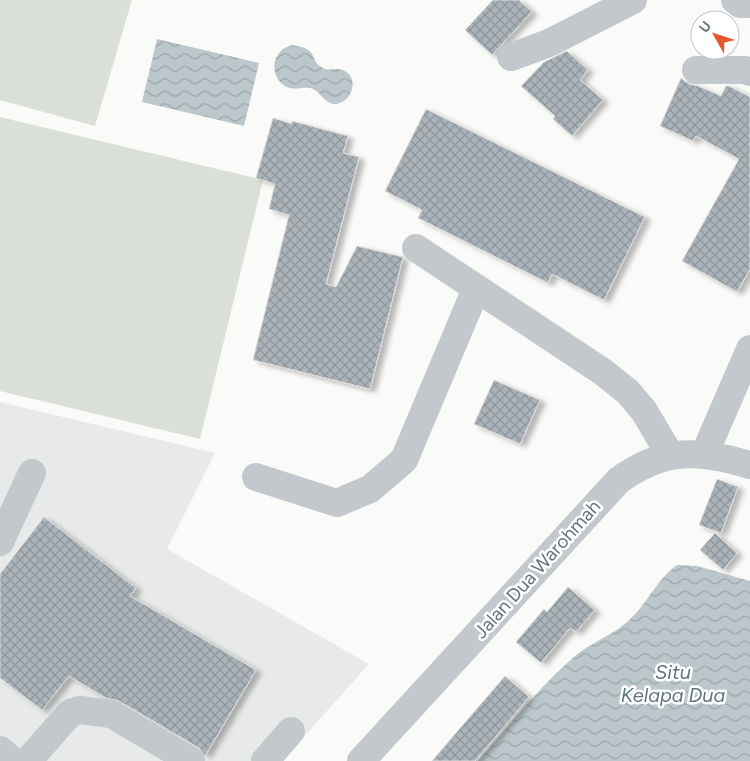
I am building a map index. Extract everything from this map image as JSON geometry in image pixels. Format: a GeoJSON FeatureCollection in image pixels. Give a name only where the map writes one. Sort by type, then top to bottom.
{"type":"FeatureCollection","features":[{"type":"Feature","properties":{"kind":"street"},"geometry":{"type":"LineString","coordinates":[[511,57],[550,43],[633,0]]}},
{"type":"Feature","properties":{"kind":"street"},"geometry":{"type":"LineString","coordinates":[[734,0],[740,4],[750,4]]}},
{"type":"Feature","properties":{"kind":"street"},"geometry":{"type":"LineString","coordinates":[[696,70],[746,70],[750,72]]}},
{"type":"Feature","properties":{"kind":"street"},"geometry":{"type":"LineString","coordinates":[[416,248],[604,372],[628,392],[644,411],[670,455]]}},
{"type":"Feature","properties":{"kind":"street"},"geometry":{"type":"LineString","coordinates":[[256,477],[337,503],[370,489],[404,460],[476,289]]}},
{"type":"Feature","properties":{"kind":"street"},"geometry":{"type":"LineString","coordinates":[[704,455],[750,349]]}},
{"type":"Feature","properties":{"kind":"street","name":"Jalan Dua Warohmah"},"geometry":{"type":"LineString","coordinates":[[361,761],[619,480],[637,467],[670,455],[704,455],[750,465]]}},
{"type":"Feature","properties":{"kind":"street"},"geometry":{"type":"LineString","coordinates":[[0,542],[32,473]]}},
{"type":"Feature","properties":{"kind":"street"},"geometry":{"type":"LineString","coordinates":[[28,761],[70,713],[80,710],[111,714],[191,761]]}},
{"type":"Feature","properties":{"kind":"street"},"geometry":{"type":"LineString","coordinates":[[264,761],[291,732]]}},
{"type":"Feature","properties":{"kind":"street"},"geometry":{"type":"LineString","coordinates":[[0,750],[13,761]]}},
{"type":"Feature","properties":{"kind":"shaded area"},"geometry":{"type":"Polygon","coordinates":[[[0,0],[132,0],[95,126],[0,100],[0,0]]]}},
{"type":"Feature","properties":{"kind":"shaded area"},"geometry":{"type":"Polygon","coordinates":[[[0,117],[263,180],[200,439],[0,391],[0,117]]]}},
{"type":"Feature","properties":{"kind":"shaded area"},"geometry":{"type":"Polygon","coordinates":[[[0,402],[215,453],[167,549],[369,664],[282,761],[0,761],[0,402]]]}},
{"type":"Feature","properties":{"kind":"water"},"geometry":{"type":"Polygon","coordinates":[[[157,39],[259,63],[244,126],[142,102],[157,39]]]}},
{"type":"Feature","properties":{"kind":"water"},"geometry":{"type":"Polygon","coordinates":[[[291,45],[307,49],[323,68],[342,70],[350,75],[353,85],[349,96],[340,103],[334,104],[325,100],[313,89],[290,88],[280,82],[275,72],[275,61],[282,50],[291,45]]]}},
{"type":"Feature","properties":{"kind":"water","name":"Situ Kelapa Dua"},"geometry":{"type":"Polygon","coordinates":[[[677,565],[697,566],[750,581],[750,761],[478,761],[536,694],[561,669],[580,652],[627,622],[663,578],[677,565]]]}},
{"type":"Feature","properties":{"kind":"building"},"geometry":{"type":"Polygon","coordinates":[[[493,0],[519,0],[532,12],[492,55],[465,30],[493,0]]]}},
{"type":"Feature","properties":{"kind":"building"},"geometry":{"type":"Polygon","coordinates":[[[567,51],[588,70],[580,80],[603,100],[572,136],[553,119],[555,116],[521,86],[544,62],[567,51]]]}},
{"type":"Feature","properties":{"kind":"building"},"geometry":{"type":"Polygon","coordinates":[[[681,78],[689,84],[721,96],[726,86],[729,86],[750,97],[750,269],[737,292],[682,261],[739,159],[696,136],[693,141],[660,126],[681,78]]]}},
{"type":"Feature","properties":{"kind":"building"},"geometry":{"type":"Polygon","coordinates":[[[426,109],[645,217],[604,300],[552,274],[548,283],[418,218],[422,210],[385,191],[426,109]]]}},
{"type":"Feature","properties":{"kind":"building"},"geometry":{"type":"Polygon","coordinates":[[[273,118],[292,124],[292,121],[348,136],[343,153],[359,157],[326,284],[336,287],[357,246],[403,257],[370,389],[253,360],[289,215],[269,209],[275,184],[256,178],[273,118]]]}},
{"type":"Feature","properties":{"kind":"building"},"geometry":{"type":"Polygon","coordinates":[[[494,380],[540,400],[520,444],[474,424],[494,380]]]}},
{"type":"Feature","properties":{"kind":"building"},"geometry":{"type":"Polygon","coordinates":[[[717,479],[738,487],[721,533],[699,525],[717,479]]]}},
{"type":"Feature","properties":{"kind":"building"},"geometry":{"type":"Polygon","coordinates":[[[44,517],[136,588],[130,596],[256,670],[205,756],[199,748],[119,701],[106,698],[69,676],[42,710],[0,678],[0,574],[44,517]]]}},
{"type":"Feature","properties":{"kind":"building"},"geometry":{"type":"Polygon","coordinates":[[[715,533],[737,553],[723,570],[700,550],[715,533]]]}},
{"type":"Feature","properties":{"kind":"building"},"geometry":{"type":"Polygon","coordinates":[[[568,587],[595,610],[576,632],[570,628],[541,663],[516,642],[544,609],[547,612],[568,587]]]}},
{"type":"Feature","properties":{"kind":"building"},"geometry":{"type":"Polygon","coordinates":[[[505,676],[529,697],[475,761],[432,761],[505,676]]]}}]}
